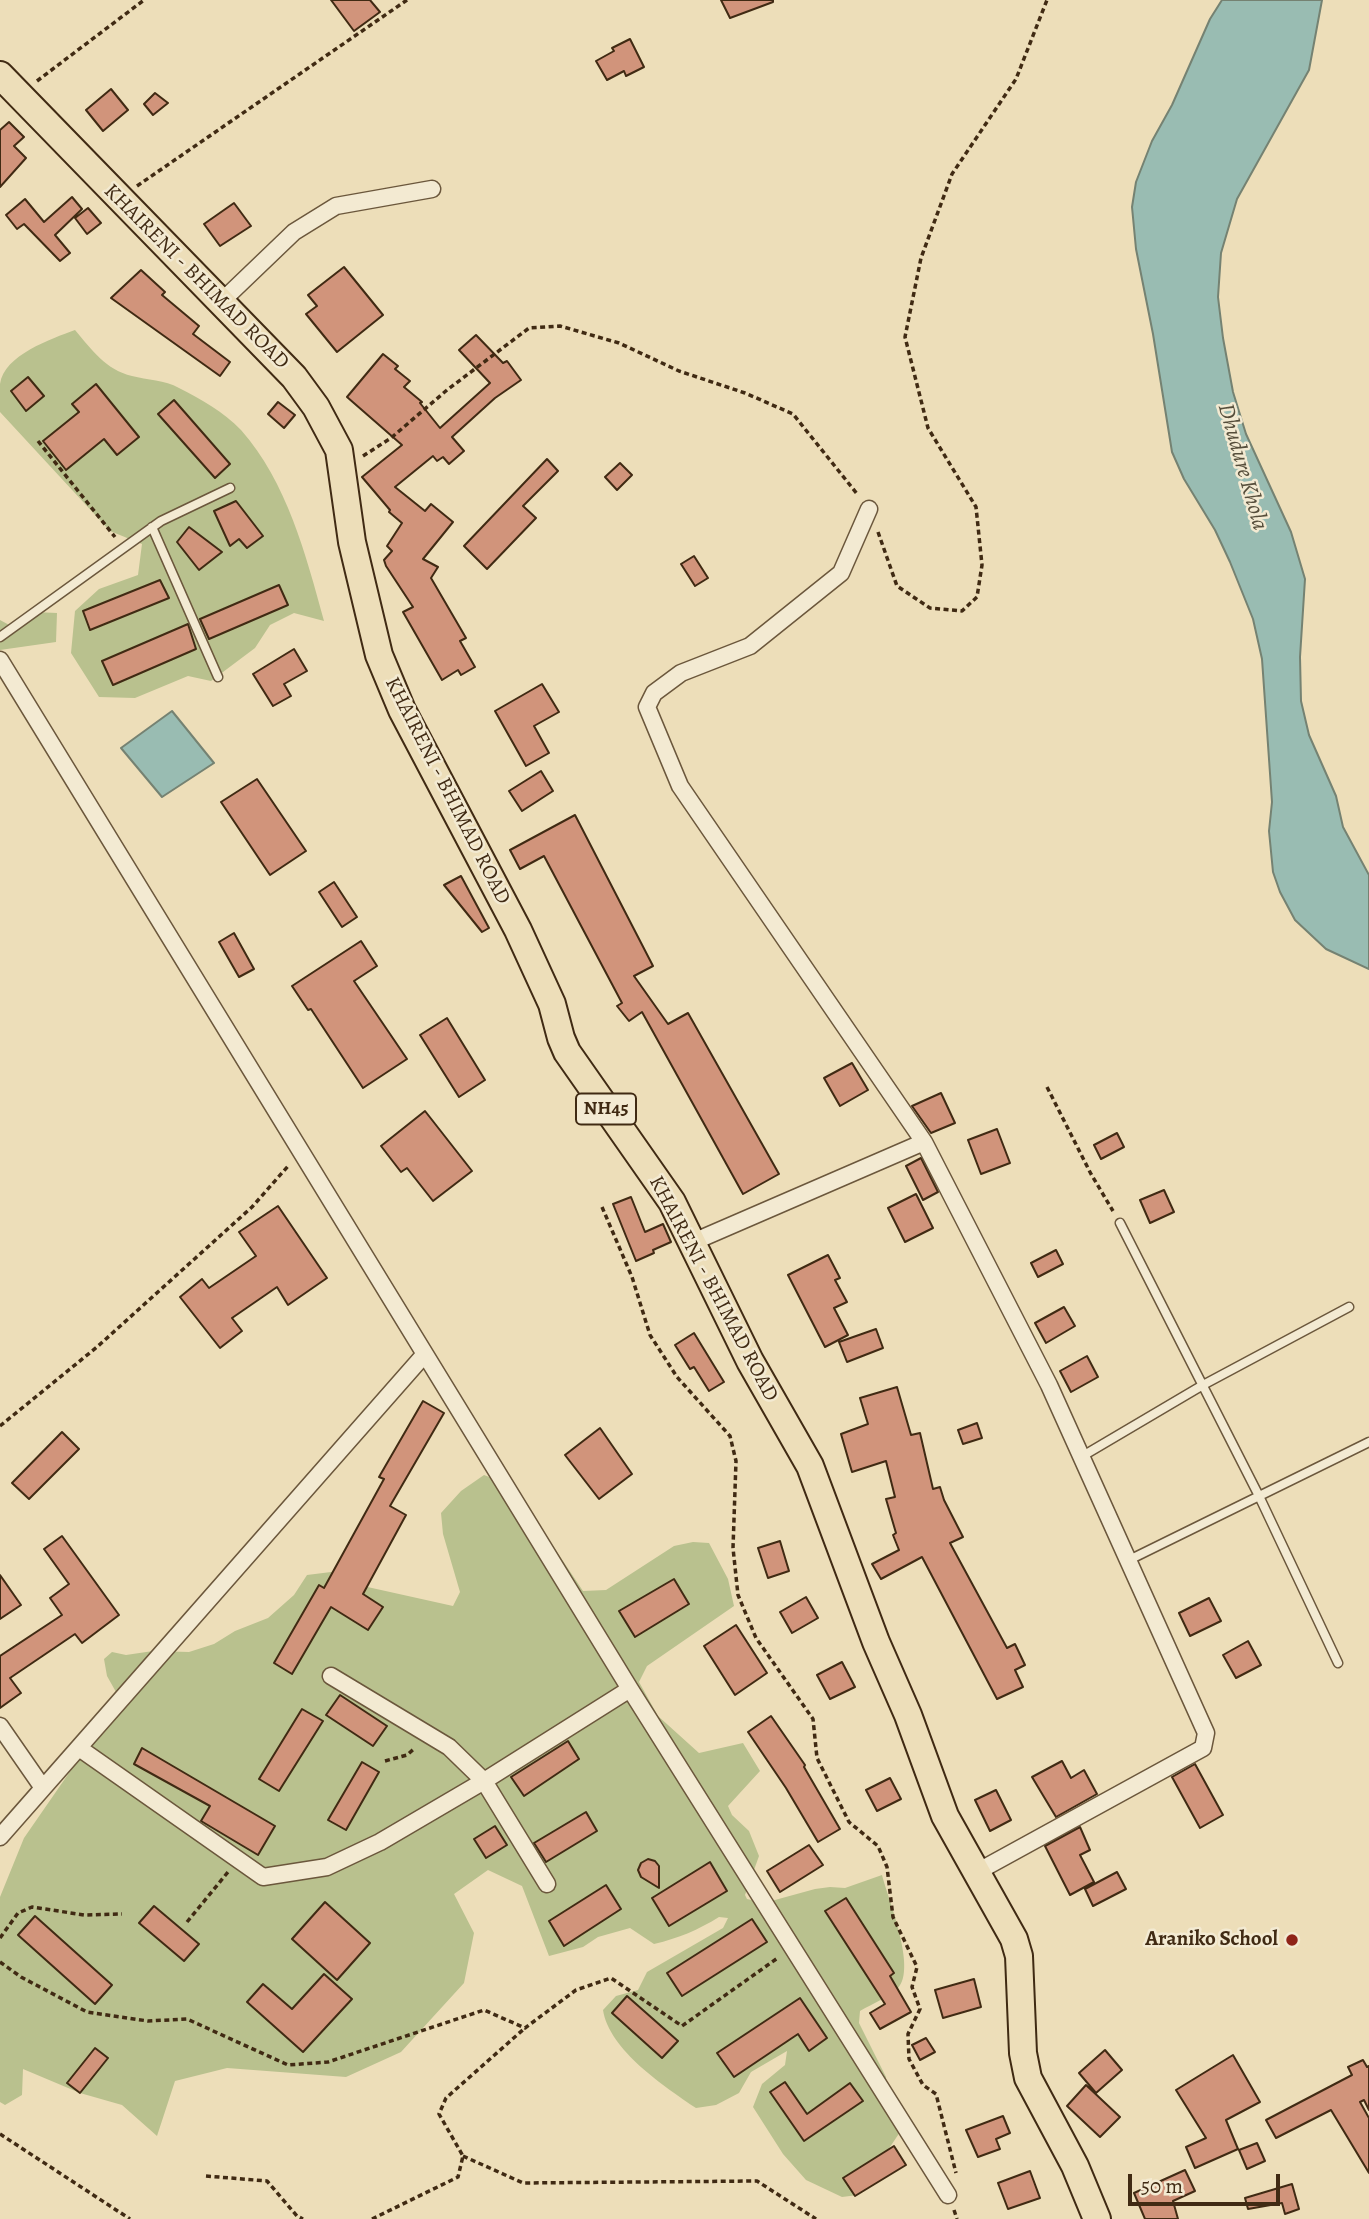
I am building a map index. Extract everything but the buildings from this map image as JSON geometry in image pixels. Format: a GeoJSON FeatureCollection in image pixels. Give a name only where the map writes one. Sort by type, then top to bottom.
{"type":"FeatureCollection","features":[{"type":"Feature","properties":{"kind":"main road","name":"KHAIRENI - BHIMAD ROAD"},"geometry":{"type":"LineString","coordinates":[[0,75],[294,377],[334,437],[344,468],[352,542],[369,618],[379,655],[402,710],[518,930],[552,1004],[567,1052],[671,1202],[750,1361],[810,1466],[876,1642],[908,1715],[946,1816],[975,1873],[1014,1939],[1019,1956],[1023,2053],[1028,2078],[1075,2166],[1097,2219]]}},
{"type":"Feature","properties":{"kind":"street"},"geometry":{"type":"LineString","coordinates":[[221,302],[294,232],[336,206],[432,189]]}},
{"type":"Feature","properties":{"kind":"street"},"geometry":{"type":"LineString","coordinates":[[869,509],[841,573],[750,646],[681,673],[654,693],[647,707],[680,786],[924,1142],[1049,1385],[1206,1733],[1203,1748],[975,1873]]}},
{"type":"Feature","properties":{"kind":"street"},"geometry":{"type":"LineString","coordinates":[[0,660],[424,1356],[948,2195]]}},
{"type":"Feature","properties":{"kind":"street"},"geometry":{"type":"LineString","coordinates":[[693,1242],[924,1142]]}},
{"type":"Feature","properties":{"kind":"street"},"geometry":{"type":"LineString","coordinates":[[0,1837],[424,1356]]}},
{"type":"Feature","properties":{"kind":"street"},"geometry":{"type":"LineString","coordinates":[[331,1676],[449,1747],[484,1781],[547,1884]]}},
{"type":"Feature","properties":{"kind":"street"},"geometry":{"type":"LineString","coordinates":[[79,1748],[263,1877],[327,1867],[380,1842],[484,1781],[630,1689]]}},
{"type":"Feature","properties":{"kind":"street"},"geometry":{"type":"LineString","coordinates":[[0,1726],[43,1788]]}},
{"type":"Feature","properties":{"kind":"lane"},"geometry":{"type":"LineString","coordinates":[[0,636],[152,527],[230,488]]}},
{"type":"Feature","properties":{"kind":"lane"},"geometry":{"type":"LineString","coordinates":[[152,527],[218,677]]}},
{"type":"Feature","properties":{"kind":"lane"},"geometry":{"type":"LineString","coordinates":[[1120,1223],[1259,1496],[1338,1663]]}},
{"type":"Feature","properties":{"kind":"lane"},"geometry":{"type":"LineString","coordinates":[[1081,1457],[1203,1385],[1349,1307]]}},
{"type":"Feature","properties":{"kind":"lane"},"geometry":{"type":"LineString","coordinates":[[1127,1561],[1369,1442]]}},
{"type":"Feature","properties":{"kind":"path"},"geometry":{"type":"LineString","coordinates":[[19,95],[144,0]]}},
{"type":"Feature","properties":{"kind":"path"},"geometry":{"type":"LineString","coordinates":[[119,199],[407,0]]}},
{"type":"Feature","properties":{"kind":"path"},"geometry":{"type":"LineString","coordinates":[[344,468],[391,438],[447,390],[528,328],[560,326],[618,344],[679,371],[746,393],[793,414],[869,509],[897,586],[930,608],[962,611],[977,597],[982,565],[976,507],[928,428],[905,337],[921,258],[952,174],[1016,79],[1047,0]]}},
{"type":"Feature","properties":{"kind":"path"},"geometry":{"type":"LineString","coordinates":[[37,441],[124,548]]}},
{"type":"Feature","properties":{"kind":"path"},"geometry":{"type":"LineString","coordinates":[[1047,1087],[1091,1174],[1120,1223]]}},
{"type":"Feature","properties":{"kind":"path"},"geometry":{"type":"LineString","coordinates":[[0,1426],[97,1347],[252,1208],[300,1152]]}},
{"type":"Feature","properties":{"kind":"path"},"geometry":{"type":"LineString","coordinates":[[602,1207],[632,1278],[650,1335],[677,1377],[730,1437],[736,1461],[733,1548],[738,1595],[757,1638],[813,1718],[817,1758],[849,1822],[878,1846],[887,1867],[893,1917],[917,1967],[912,1987],[920,2009],[908,2034],[909,2059],[923,2085],[936,2094],[959,2182],[948,2195]]}},
{"type":"Feature","properties":{"kind":"path"},"geometry":{"type":"LineString","coordinates":[[386,1761],[407,1755],[428,1735]]}},
{"type":"Feature","properties":{"kind":"path"},"geometry":{"type":"LineString","coordinates":[[187,1922],[238,1860]]}},
{"type":"Feature","properties":{"kind":"path"},"geometry":{"type":"LineString","coordinates":[[0,1938],[18,1913],[32,1907],[84,1914],[122,1914]]}},
{"type":"Feature","properties":{"kind":"path"},"geometry":{"type":"LineString","coordinates":[[792,1948],[682,2026],[611,1978],[576,1990],[525,2028],[446,2098],[439,2114],[463,2156],[523,2183],[757,2181],[816,2219]]}},
{"type":"Feature","properties":{"kind":"path"},"geometry":{"type":"LineString","coordinates":[[0,1962],[21,1977],[87,2012],[148,2021],[187,2018],[288,2065],[328,2062],[484,2010],[525,2028]]}},
{"type":"Feature","properties":{"kind":"path"},"geometry":{"type":"LineString","coordinates":[[0,2134],[130,2219]]}},
{"type":"Feature","properties":{"kind":"path"},"geometry":{"type":"LineString","coordinates":[[372,2219],[458,2177],[463,2156]]}},
{"type":"Feature","properties":{"kind":"path"},"geometry":{"type":"LineString","coordinates":[[206,2176],[267,2181],[297,2216],[303,2219]]}},
{"type":"Feature","properties":{"kind":"green space"},"geometry":{"type":"Polygon","coordinates":[[[75,330],[100,358],[115,369],[132,376],[174,385],[212,406],[241,430],[271,472],[283,496],[302,545],[324,621],[294,613],[270,625],[255,648],[211,681],[188,676],[135,698],[99,697],[71,653],[75,611],[99,589],[138,575],[142,544],[110,531],[0,412],[0,384],[10,365],[30,350],[75,330]]]}},
{"type":"Feature","properties":{"kind":"green space"},"geometry":{"type":"Polygon","coordinates":[[[35,612],[57,613],[56,642],[0,650],[0,620],[13,627],[35,612]]]}},
{"type":"Feature","properties":{"kind":"green space"},"geometry":{"type":"Polygon","coordinates":[[[484,1475],[513,1486],[583,1591],[606,1590],[674,1546],[693,1542],[709,1543],[728,1579],[734,1606],[647,1666],[639,1682],[658,1716],[699,1753],[743,1743],[760,1771],[728,1806],[732,1815],[749,1831],[759,1856],[745,1895],[747,1899],[764,1903],[815,1889],[845,1888],[882,1875],[903,1950],[903,1978],[898,1988],[860,2011],[859,2023],[886,2077],[889,2113],[900,2132],[858,2195],[842,2197],[806,2180],[783,2154],[753,2107],[762,2084],[785,2065],[787,2051],[751,2072],[739,2093],[716,2105],[696,2108],[640,2066],[607,2025],[603,2010],[616,1996],[638,1990],[647,1972],[723,1928],[728,1918],[719,1917],[688,1933],[654,1944],[630,1928],[598,1937],[583,1947],[549,1956],[522,1886],[488,1870],[454,1894],[474,1933],[464,1983],[401,2052],[346,2077],[227,2068],[175,2081],[157,2136],[122,2105],[80,2093],[23,2069],[22,2095],[5,2105],[0,2102],[0,1897],[24,1838],[89,1744],[103,1734],[119,1715],[116,1692],[107,1676],[104,1659],[112,1652],[126,1655],[153,1651],[189,1652],[214,1644],[235,1631],[268,1618],[294,1595],[307,1575],[339,1571],[363,1586],[453,1606],[460,1592],[443,1534],[441,1513],[461,1491],[484,1475]]]}},
{"type":"Feature","properties":{"kind":"water","name":"Dhudure Khola"},"geometry":{"type":"Polygon","coordinates":[[[1222,0],[1322,0],[1309,70],[1237,199],[1221,253],[1218,297],[1233,392],[1246,434],[1291,532],[1305,579],[1300,657],[1301,701],[1309,735],[1336,796],[1343,827],[1369,875],[1369,969],[1326,949],[1295,920],[1273,872],[1269,831],[1272,802],[1262,659],[1253,619],[1230,562],[1172,452],[1136,249],[1132,207],[1136,182],[1152,141],[1172,105],[1210,19],[1222,0]]]}},
{"type":"Feature","properties":{"kind":"water"},"geometry":{"type":"Polygon","coordinates":[[[172,711],[214,763],[162,797],[121,748],[172,711]]]}},
{"type":"Feature","properties":{"kind":"place","name":"Araniko School"},"geometry":{"type":"Point","coordinates":[1292,1940]}}]}
